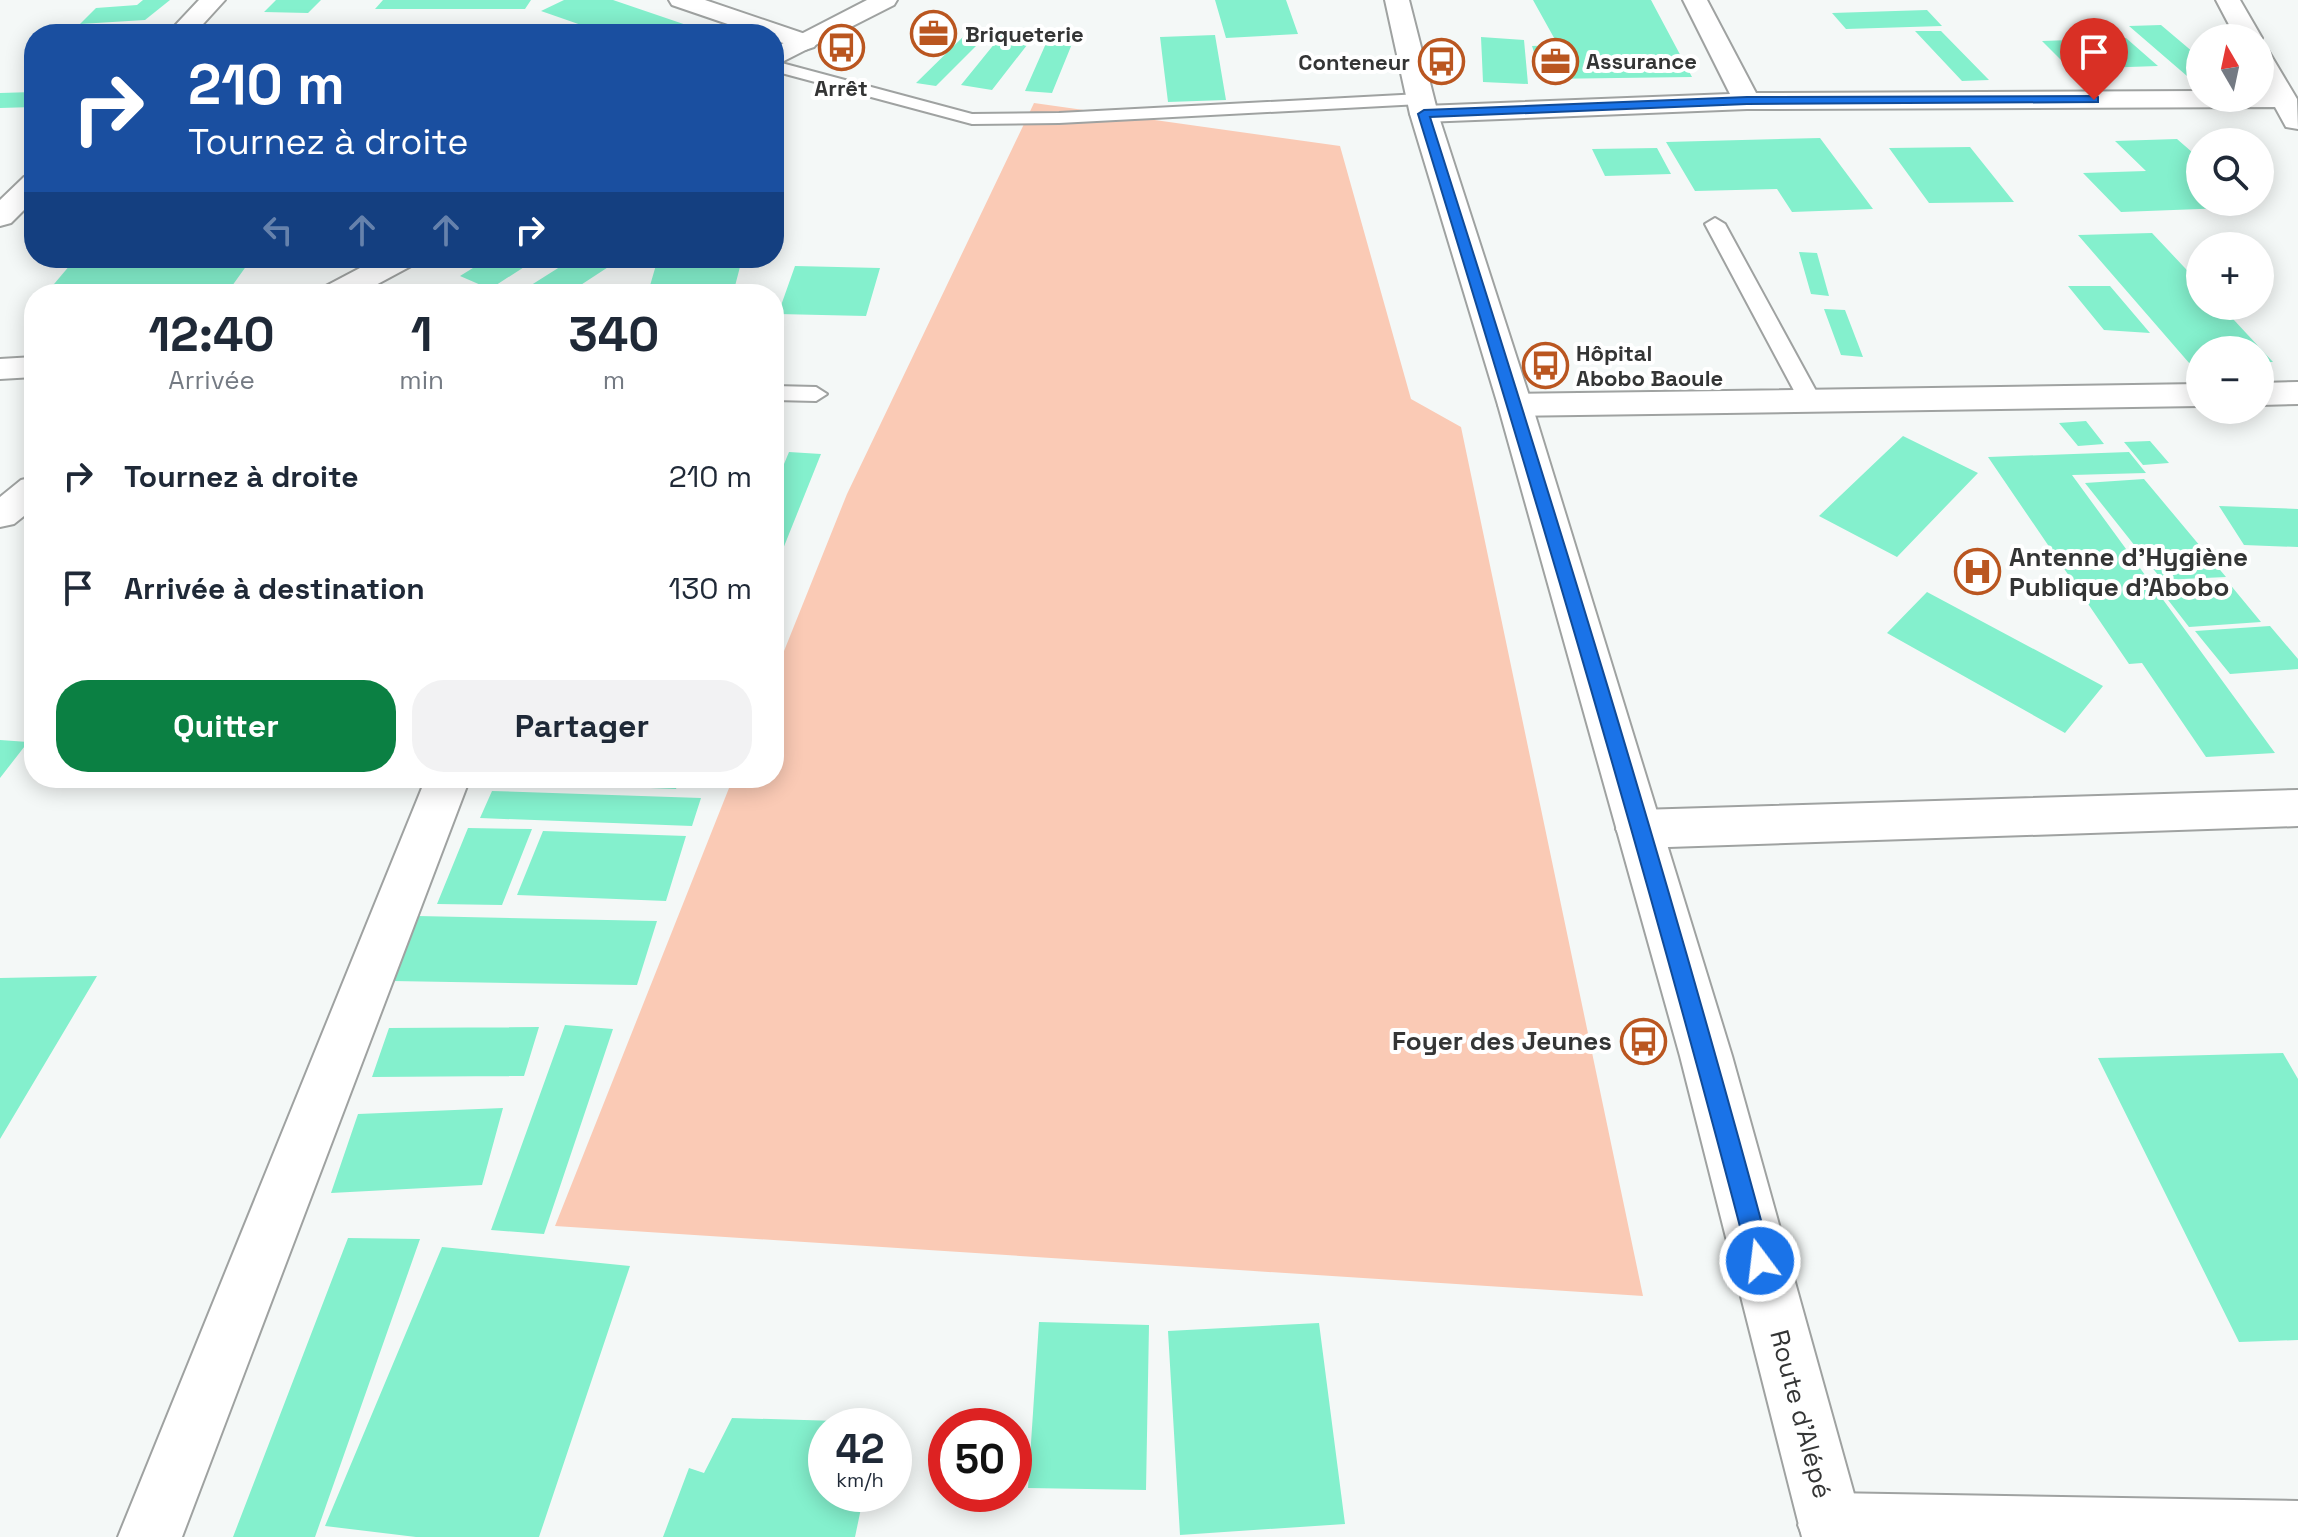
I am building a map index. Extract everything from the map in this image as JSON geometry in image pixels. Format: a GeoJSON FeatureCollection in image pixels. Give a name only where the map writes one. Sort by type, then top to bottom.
{"type":"FeatureCollection","features":[{"type":"Feature","properties":{"kind":"street"},"geometry":{"type":"LineString","coordinates":[[190,24],[213,0]]}},
{"type":"Feature","properties":{"kind":"street"},"geometry":{"type":"LineString","coordinates":[[681,0],[752,24]]}},
{"type":"Feature","properties":{"kind":"street"},"geometry":{"type":"LineString","coordinates":[[784,53],[885,0]]}},
{"type":"Feature","properties":{"kind":"street","name":"Route d'Alépé"},"geometry":{"type":"LineString","coordinates":[[1397,0],[1422,106],[1515,405],[1706,1056],[1832,1531]]}},
{"type":"Feature","properties":{"kind":"street"},"geometry":{"type":"LineString","coordinates":[[1695,0],[1747,101]]}},
{"type":"Feature","properties":{"kind":"street"},"geometry":{"type":"LineString","coordinates":[[2228,0],[2241,24]]}},
{"type":"Feature","properties":{"kind":"street"},"geometry":{"type":"LineString","coordinates":[[784,35],[805,42]]}},
{"type":"Feature","properties":{"kind":"street"},"geometry":{"type":"LineString","coordinates":[[2274,82],[2298,125]]}},
{"type":"Feature","properties":{"kind":"street"},"geometry":{"type":"LineString","coordinates":[[1422,106],[2284,99]]}},
{"type":"Feature","properties":{"kind":"street"},"geometry":{"type":"LineString","coordinates":[[0,217],[24,193]]}},
{"type":"Feature","properties":{"kind":"street"},"geometry":{"type":"LineString","coordinates":[[354,284],[383,268]]}},
{"type":"Feature","properties":{"kind":"street"},"geometry":{"type":"LineString","coordinates":[[0,369],[24,368]]}},
{"type":"Feature","properties":{"kind":"street"},"geometry":{"type":"LineString","coordinates":[[2274,394],[2298,393]]}},
{"type":"Feature","properties":{"kind":"street"},"geometry":{"type":"LineString","coordinates":[[1515,405],[2186,395]]}},
{"type":"Feature","properties":{"kind":"street"},"geometry":{"type":"LineString","coordinates":[[0,515],[24,497]]}},
{"type":"Feature","properties":{"kind":"street"},"geometry":{"type":"LineString","coordinates":[[150,1537],[444,788]]}},
{"type":"Feature","properties":{"kind":"street"},"geometry":{"type":"LineString","coordinates":[[1639,829],[2298,808]]}},
{"type":"Feature","properties":{"kind":"street"},"geometry":{"type":"LineString","coordinates":[[1832,1531],[2298,1533]]}},
{"type":"Feature","properties":{"kind":"lane"},"geometry":{"type":"LineString","coordinates":[[784,69],[972,119],[1422,106]]}},
{"type":"Feature","properties":{"kind":"lane"},"geometry":{"type":"LineString","coordinates":[[1715,224],[1810,400]]}},
{"type":"Feature","properties":{"kind":"lane"},"geometry":{"type":"LineString","coordinates":[[784,393],[816,394]]}},
{"type":"Feature","properties":{"kind":"shaded area"},"geometry":{"type":"Polygon","coordinates":[[[1034,103],[1340,146],[1411,399],[1461,427],[1643,1296],[555,1226],[729,788],[784,788],[784,651],[847,494],[1034,103]]]}},
{"type":"Feature","properties":{"kind":"building"},"geometry":{"type":"Polygon","coordinates":[[[143,0],[170,0],[145,20],[80,24],[96,8],[137,5],[143,0]]]}},
{"type":"Feature","properties":{"kind":"building"},"geometry":{"type":"Polygon","coordinates":[[[276,0],[321,0],[308,13],[264,12],[276,0]]]}},
{"type":"Feature","properties":{"kind":"building"},"geometry":{"type":"Polygon","coordinates":[[[383,0],[531,0],[525,9],[375,9],[383,0]]]}},
{"type":"Feature","properties":{"kind":"building"},"geometry":{"type":"Polygon","coordinates":[[[564,0],[613,0],[684,24],[578,24],[541,11],[564,0]]]}},
{"type":"Feature","properties":{"kind":"building"},"geometry":{"type":"Polygon","coordinates":[[[1215,0],[1286,0],[1298,34],[1226,38],[1215,0]]]}},
{"type":"Feature","properties":{"kind":"building"},"geometry":{"type":"Polygon","coordinates":[[[1533,0],[1651,0],[1692,77],[1543,79],[1532,46],[1558,45],[1533,0]]]}},
{"type":"Feature","properties":{"kind":"building"},"geometry":{"type":"Polygon","coordinates":[[[1927,10],[1942,26],[1846,29],[1832,13],[1927,10]]]}},
{"type":"Feature","properties":{"kind":"building"},"geometry":{"type":"Polygon","coordinates":[[[2161,25],[2186,46],[2186,75],[2129,26],[2161,25]]]}},
{"type":"Feature","properties":{"kind":"building"},"geometry":{"type":"Polygon","coordinates":[[[970,30],[989,33],[936,86],[916,83],[970,30]]]}},
{"type":"Feature","properties":{"kind":"building"},"geometry":{"type":"Polygon","coordinates":[[[1915,31],[1941,31],[1989,80],[1962,81],[1915,31]]]}},
{"type":"Feature","properties":{"kind":"building"},"geometry":{"type":"Polygon","coordinates":[[[1004,32],[1034,36],[992,90],[961,85],[1004,32]]]}},
{"type":"Feature","properties":{"kind":"building"},"geometry":{"type":"Polygon","coordinates":[[[1051,32],[1076,34],[1052,93],[1025,91],[1051,32]]]}},
{"type":"Feature","properties":{"kind":"building"},"geometry":{"type":"Polygon","coordinates":[[[1215,35],[1226,100],[1168,102],[1160,37],[1215,35]]]}},
{"type":"Feature","properties":{"kind":"building"},"geometry":{"type":"Polygon","coordinates":[[[1481,37],[1524,40],[1528,84],[1483,82],[1481,37]]]}},
{"type":"Feature","properties":{"kind":"building"},"geometry":{"type":"Polygon","coordinates":[[[2126,38],[2158,66],[2070,69],[2042,41],[2126,38]]]}},
{"type":"Feature","properties":{"kind":"building"},"geometry":{"type":"Polygon","coordinates":[[[24,92],[24,107],[0,108],[0,93],[24,92]]]}},
{"type":"Feature","properties":{"kind":"building"},"geometry":{"type":"Polygon","coordinates":[[[1820,138],[1873,209],[1792,212],[1777,189],[1695,191],[1666,142],[1820,138]]]}},
{"type":"Feature","properties":{"kind":"building"},"geometry":{"type":"Polygon","coordinates":[[[2177,139],[2186,147],[2186,210],[2121,212],[2083,173],[2146,171],[2115,141],[2177,139]]]}},
{"type":"Feature","properties":{"kind":"building"},"geometry":{"type":"Polygon","coordinates":[[[1970,147],[2014,202],[1929,203],[1889,148],[1970,147]]]}},
{"type":"Feature","properties":{"kind":"building"},"geometry":{"type":"Polygon","coordinates":[[[1657,148],[1671,174],[1605,176],[1592,149],[1657,148]]]}},
{"type":"Feature","properties":{"kind":"building"},"geometry":{"type":"Polygon","coordinates":[[[2152,233],[2186,269],[2186,320],[2234,320],[2249,336],[2186,336],[2186,359],[2078,235],[2152,233]]]}},
{"type":"Feature","properties":{"kind":"building"},"geometry":{"type":"Polygon","coordinates":[[[1799,252],[1817,253],[1829,296],[1811,294],[1799,252]]]}},
{"type":"Feature","properties":{"kind":"building"},"geometry":{"type":"Polygon","coordinates":[[[795,266],[880,268],[866,316],[784,314],[784,297],[795,266]]]}},
{"type":"Feature","properties":{"kind":"building"},"geometry":{"type":"Polygon","coordinates":[[[68,268],[245,268],[233,284],[54,284],[68,268]]]}},
{"type":"Feature","properties":{"kind":"building"},"geometry":{"type":"Polygon","coordinates":[[[473,268],[523,268],[498,284],[478,284],[460,276],[473,268]]]}},
{"type":"Feature","properties":{"kind":"building"},"geometry":{"type":"Polygon","coordinates":[[[558,268],[607,268],[582,284],[533,284],[558,268]]]}},
{"type":"Feature","properties":{"kind":"building"},"geometry":{"type":"Polygon","coordinates":[[[655,268],[740,268],[736,284],[650,284],[655,268]]]}},
{"type":"Feature","properties":{"kind":"building"},"geometry":{"type":"Polygon","coordinates":[[[2068,286],[2110,286],[2150,333],[2104,330],[2068,286]]]}},
{"type":"Feature","properties":{"kind":"building"},"geometry":{"type":"Polygon","coordinates":[[[1824,309],[1845,310],[1863,357],[1841,355],[1824,309]]]}},
{"type":"Feature","properties":{"kind":"building"},"geometry":{"type":"Polygon","coordinates":[[[2086,421],[2104,444],[2078,446],[2059,423],[2086,421]]]}},
{"type":"Feature","properties":{"kind":"building"},"geometry":{"type":"Polygon","coordinates":[[[1903,436],[1978,473],[1897,557],[1819,516],[1903,436]]]}},
{"type":"Feature","properties":{"kind":"building"},"geometry":{"type":"Polygon","coordinates":[[[2150,441],[2169,463],[2143,465],[2124,442],[2150,441]]]}},
{"type":"Feature","properties":{"kind":"building"},"geometry":{"type":"Polygon","coordinates":[[[789,452],[821,454],[784,546],[784,464],[789,452]]]}},
{"type":"Feature","properties":{"kind":"building"},"geometry":{"type":"Polygon","coordinates":[[[2129,452],[2146,473],[2072,475],[2275,753],[2206,757],[2142,663],[2129,664],[1988,457],[2129,452]]]}},
{"type":"Feature","properties":{"kind":"building"},"geometry":{"type":"Polygon","coordinates":[[[2144,479],[2226,577],[2162,580],[2085,483],[2144,479]]]}},
{"type":"Feature","properties":{"kind":"building"},"geometry":{"type":"Polygon","coordinates":[[[2219,506],[2298,509],[2298,547],[2244,545],[2219,506]]]}},
{"type":"Feature","properties":{"kind":"building"},"geometry":{"type":"Polygon","coordinates":[[[2228,582],[2261,622],[2189,627],[2158,587],[2228,582]]]}},
{"type":"Feature","properties":{"kind":"building"},"geometry":{"type":"Polygon","coordinates":[[[1927,592],[2103,686],[2065,733],[1887,633],[1927,592]]]}},
{"type":"Feature","properties":{"kind":"building"},"geometry":{"type":"Polygon","coordinates":[[[2270,626],[2298,659],[2298,669],[2230,674],[2195,631],[2270,626]]]}},
{"type":"Feature","properties":{"kind":"building"},"geometry":{"type":"Polygon","coordinates":[[[0,740],[24,742],[24,747],[0,778],[0,740]]]}},
{"type":"Feature","properties":{"kind":"building"},"geometry":{"type":"Polygon","coordinates":[[[492,791],[701,798],[692,826],[480,818],[492,791]]]}},
{"type":"Feature","properties":{"kind":"building"},"geometry":{"type":"Polygon","coordinates":[[[468,828],[532,829],[502,905],[437,904],[468,828]]]}},
{"type":"Feature","properties":{"kind":"building"},"geometry":{"type":"Polygon","coordinates":[[[543,831],[686,836],[666,901],[517,895],[543,831]]]}},
{"type":"Feature","properties":{"kind":"building"},"geometry":{"type":"Polygon","coordinates":[[[418,916],[657,921],[637,985],[392,981],[418,916]]]}},
{"type":"Feature","properties":{"kind":"building"},"geometry":{"type":"Polygon","coordinates":[[[97,976],[0,1139],[0,978],[97,976]]]}},
{"type":"Feature","properties":{"kind":"building"},"geometry":{"type":"Polygon","coordinates":[[[565,1025],[613,1029],[544,1234],[491,1230],[565,1025]]]}},
{"type":"Feature","properties":{"kind":"building"},"geometry":{"type":"Polygon","coordinates":[[[539,1027],[524,1076],[372,1077],[389,1028],[539,1027]]]}},
{"type":"Feature","properties":{"kind":"building"},"geometry":{"type":"Polygon","coordinates":[[[2283,1053],[2298,1079],[2298,1340],[2239,1342],[2098,1058],[2283,1053]]]}},
{"type":"Feature","properties":{"kind":"building"},"geometry":{"type":"Polygon","coordinates":[[[503,1108],[482,1185],[331,1193],[358,1114],[503,1108]]]}},
{"type":"Feature","properties":{"kind":"building"},"geometry":{"type":"Polygon","coordinates":[[[348,1238],[420,1239],[315,1537],[233,1537],[348,1238]]]}},
{"type":"Feature","properties":{"kind":"building"},"geometry":{"type":"Polygon","coordinates":[[[442,1247],[630,1266],[539,1537],[416,1537],[325,1526],[442,1247]]]}},
{"type":"Feature","properties":{"kind":"building"},"geometry":{"type":"Polygon","coordinates":[[[1039,1322],[1149,1325],[1146,1490],[1032,1488],[1032,1428],[1039,1322]]]}},
{"type":"Feature","properties":{"kind":"building"},"geometry":{"type":"Polygon","coordinates":[[[1319,1323],[1345,1524],[1180,1535],[1168,1331],[1319,1323]]]}},
{"type":"Feature","properties":{"kind":"building"},"geometry":{"type":"Polygon","coordinates":[[[732,1418],[808,1420],[808,1512],[860,1512],[855,1537],[663,1537],[689,1468],[704,1473],[732,1418]]]}},
{"type":"Feature","properties":{"kind":"place","name":"Briqueterie"},"geometry":{"type":"Point","coordinates":[934,34]}},
{"type":"Feature","properties":{"kind":"place","name":"Arrêt"},"geometry":{"type":"Point","coordinates":[841,47]}},
{"type":"Feature","properties":{"kind":"place","name":"Assurance"},"geometry":{"type":"Point","coordinates":[1555,61]}},
{"type":"Feature","properties":{"kind":"place","name":"Conteneur"},"geometry":{"type":"Point","coordinates":[1441,62]}},
{"type":"Feature","properties":{"kind":"place","name":"Hôpital Abobo Baoule"},"geometry":{"type":"Point","coordinates":[1545,366]}},
{"type":"Feature","properties":{"kind":"place","name":"Antenne d'Hygiène Publique d'Abobo"},"geometry":{"type":"Point","coordinates":[1978,572]}},
{"type":"Feature","properties":{"kind":"place","name":"Foyer des Jeunes"},"geometry":{"type":"Point","coordinates":[1643,1041]}},
{"type":"Feature","properties":{"kind":"route"},"geometry":{"type":"LineString","coordinates":[[1760,1261],[1706,1056],[1515,405],[1424,114],[1747,101],[2094,100]]}}]}
